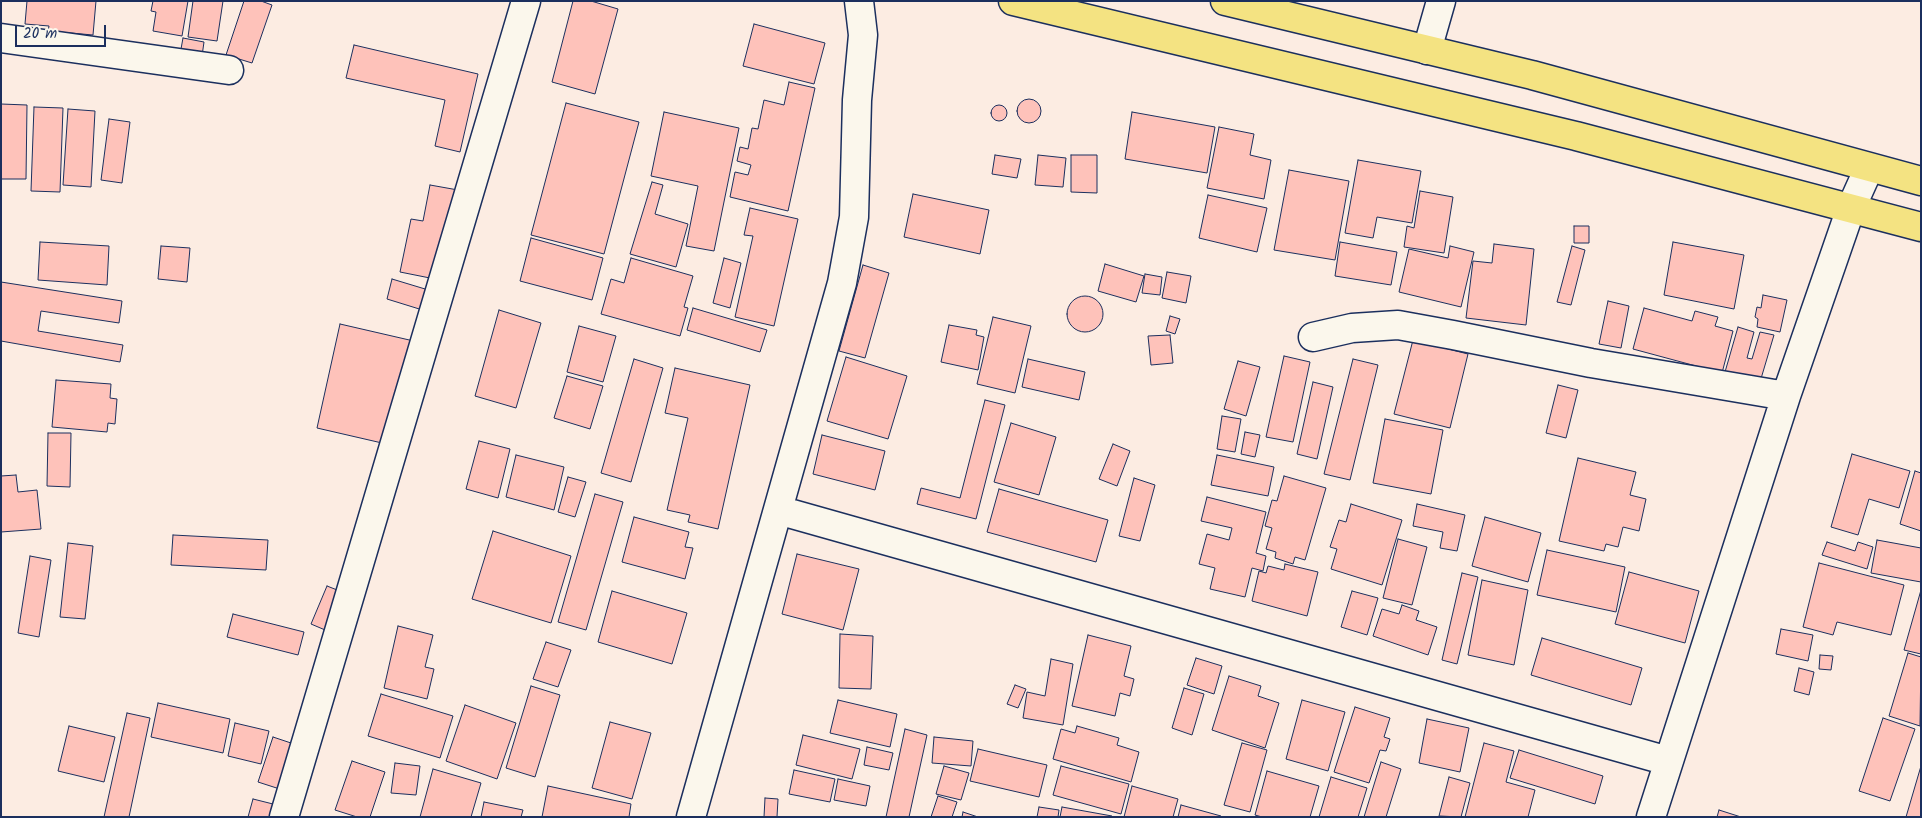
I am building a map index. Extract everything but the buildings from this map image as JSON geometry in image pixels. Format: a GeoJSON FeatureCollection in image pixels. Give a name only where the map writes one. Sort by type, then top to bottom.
{"type":"FeatureCollection","features":[{"type":"Feature","properties":{"kind":"main road"},"geometry":{"type":"LineString","coordinates":[[1013,1],[1576,136],[1921,227]]}},
{"type":"Feature","properties":{"kind":"main road"},"geometry":{"type":"LineString","coordinates":[[1225,1],[1532,75],[1921,181]]}},
{"type":"Feature","properties":{"kind":"street"},"geometry":{"type":"LineString","coordinates":[[284,817],[526,1]]}},
{"type":"Feature","properties":{"kind":"street"},"geometry":{"type":"LineString","coordinates":[[691,817],[842,283],[854,217],[856,100],[862,35],[859,1]]}},
{"type":"Feature","properties":{"kind":"street"},"geometry":{"type":"LineString","coordinates":[[1427,50],[1441,1]]}},
{"type":"Feature","properties":{"kind":"street"},"geometry":{"type":"LineString","coordinates":[[1,38],[230,70]]}},
{"type":"Feature","properties":{"kind":"street"},"geometry":{"type":"LineString","coordinates":[[1651,817],[1786,396],[1851,208],[1869,168]]}},
{"type":"Feature","properties":{"kind":"street"},"geometry":{"type":"LineString","coordinates":[[1313,337],[1352,328],[1398,325],[1591,363],[1786,396]]}},
{"type":"Feature","properties":{"kind":"street"},"geometry":{"type":"LineString","coordinates":[[778,510],[1668,761]]}}]}
